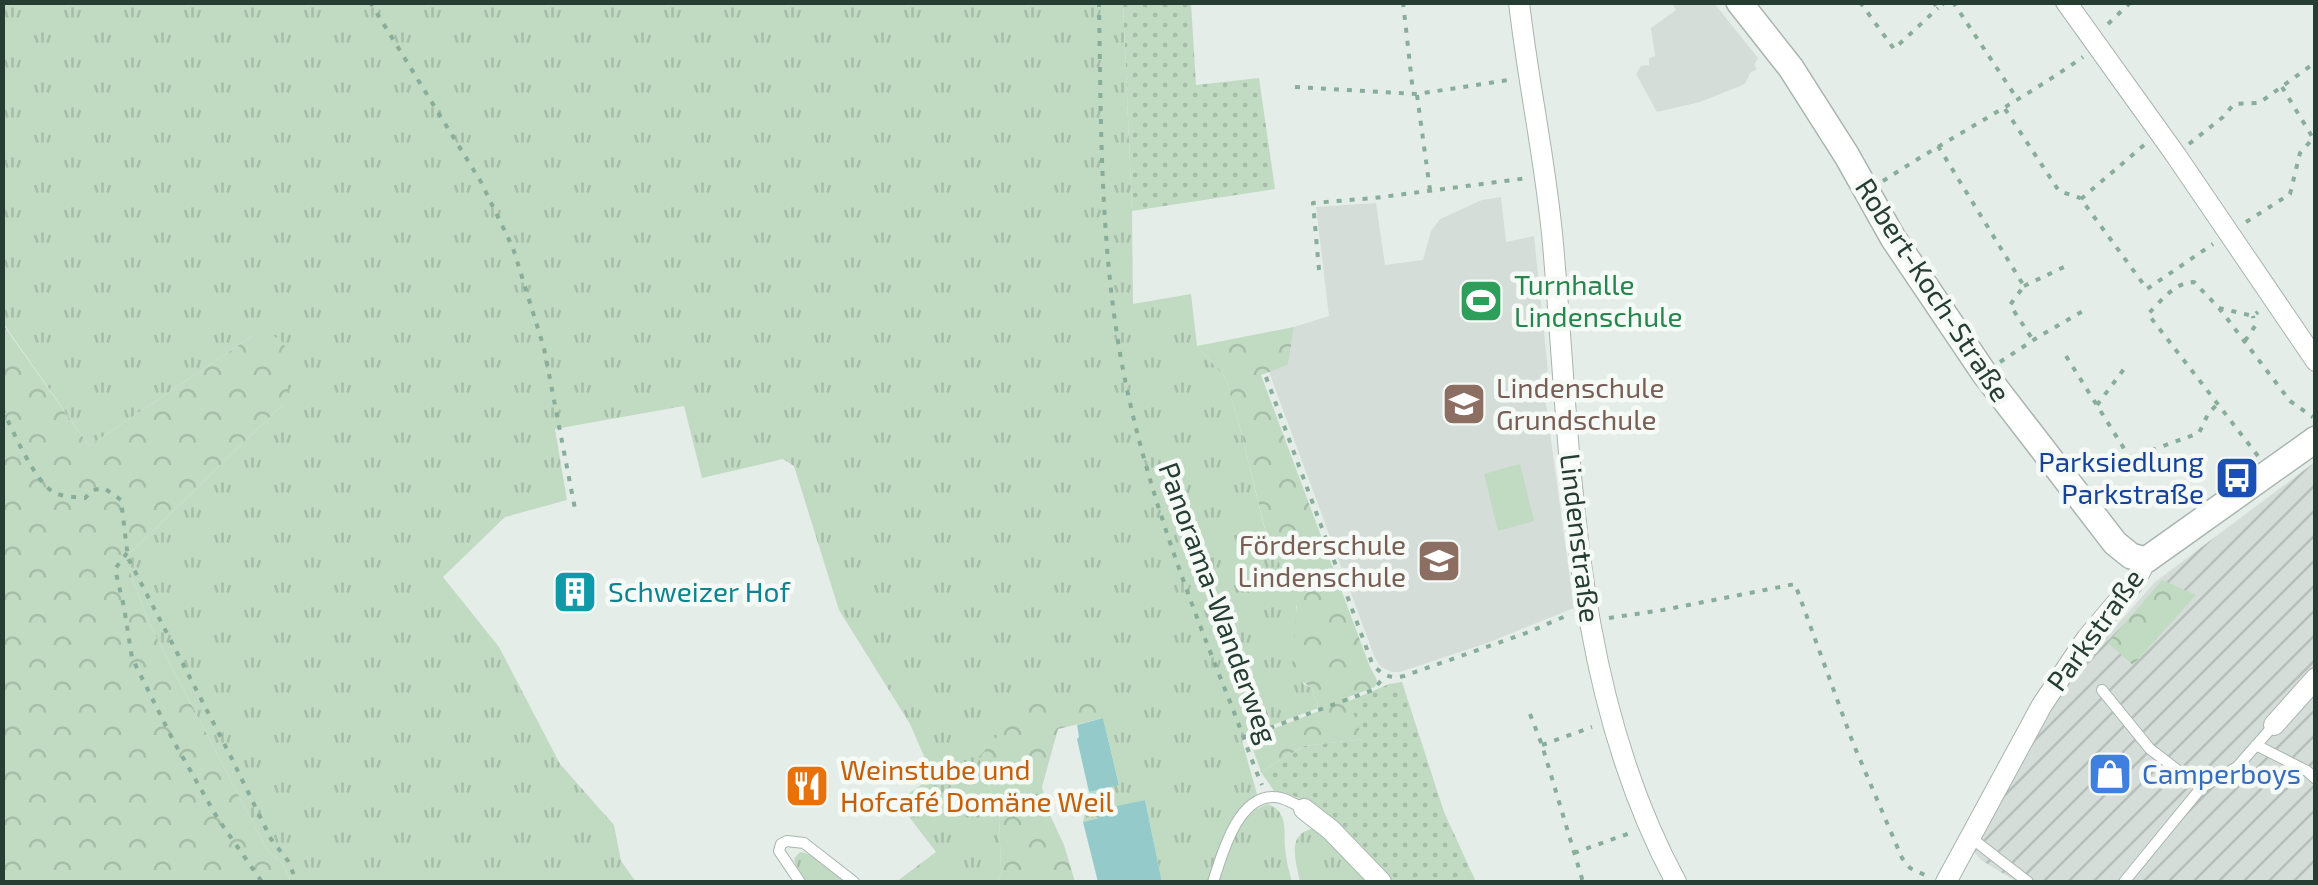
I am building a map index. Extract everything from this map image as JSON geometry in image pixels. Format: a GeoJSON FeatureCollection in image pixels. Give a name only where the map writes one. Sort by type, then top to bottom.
{"type":"FeatureCollection","features":[{"type":"Feature","properties":{"kind":"street","name":"Lindenstraße"},"geometry":{"type":"LineString","coordinates":[[1519,2],[1553,247],[1570,478],[1588,617],[1611,721],[1631,784],[1676,882]]}},
{"type":"Feature","properties":{"kind":"street","name":"Robert-Koch-Straße"},"geometry":{"type":"LineString","coordinates":[[1739,2],[1791,68],[1893,238],[1984,373],[2115,543],[2131,556],[2146,560]]}},
{"type":"Feature","properties":{"kind":"street"},"geometry":{"type":"LineString","coordinates":[[2066,2],[2176,154],[2316,361]]}},
{"type":"Feature","properties":{"kind":"street","name":"Parkstraße"},"geometry":{"type":"LineString","coordinates":[[1943,882],[2067,665],[2136,580],[2146,560],[2270,471],[2312,448]]}},
{"type":"Feature","properties":{"kind":"street"},"geometry":{"type":"LineString","coordinates":[[2274,725],[2316,678]]}},
{"type":"Feature","properties":{"kind":"street"},"geometry":{"type":"LineString","coordinates":[[1304,809],[1331,830],[1381,882]]}},
{"type":"Feature","properties":{"kind":"lane"},"geometry":{"type":"LineString","coordinates":[[2102,690],[2150,749],[2201,788]]}},
{"type":"Feature","properties":{"kind":"lane"},"geometry":{"type":"LineString","coordinates":[[2124,882],[2201,788],[2237,767],[2274,725]]}},
{"type":"Feature","properties":{"kind":"lane"},"geometry":{"type":"LineString","coordinates":[[2256,744],[2316,778]]}},
{"type":"Feature","properties":{"kind":"lane"},"geometry":{"type":"LineString","coordinates":[[1213,882],[1238,820],[1252,805],[1270,797],[1304,809]]}},
{"type":"Feature","properties":{"kind":"lane"},"geometry":{"type":"LineString","coordinates":[[1969,836],[2028,882]]}},
{"type":"Feature","properties":{"kind":"lane"},"geometry":{"type":"LineString","coordinates":[[800,882],[779,851],[781,844],[792,840],[804,843],[854,882]]}},
{"type":"Feature","properties":{"kind":"path"},"geometry":{"type":"LineString","coordinates":[[370,2],[481,182],[513,248],[544,348],[574,509]]}},
{"type":"Feature","properties":{"kind":"path","name":"Panorama-Wanderweg"},"geometry":{"type":"LineString","coordinates":[[1099,2],[1102,178],[1128,396],[1175,557],[1260,781],[1270,797]]}},
{"type":"Feature","properties":{"kind":"path"},"geometry":{"type":"LineString","coordinates":[[1403,2],[1430,190]]}},
{"type":"Feature","properties":{"kind":"path"},"geometry":{"type":"LineString","coordinates":[[1860,2],[1894,49],[1944,2]]}},
{"type":"Feature","properties":{"kind":"path"},"geometry":{"type":"LineString","coordinates":[[1933,2],[1938,8]]}},
{"type":"Feature","properties":{"kind":"path"},"geometry":{"type":"LineString","coordinates":[[1953,2],[2018,100]]}},
{"type":"Feature","properties":{"kind":"path"},"geometry":{"type":"LineString","coordinates":[[1866,192],[2006,109],[2096,42],[2132,2]]}},
{"type":"Feature","properties":{"kind":"path"},"geometry":{"type":"LineString","coordinates":[[2176,154],[2223,118],[2234,104],[2259,103],[2316,62]]}},
{"type":"Feature","properties":{"kind":"path"},"geometry":{"type":"LineString","coordinates":[[1296,86],[1415,94],[1530,76]]}},
{"type":"Feature","properties":{"kind":"path"},"geometry":{"type":"LineString","coordinates":[[2006,109],[2059,191],[2080,198],[2147,289],[2290,194],[2300,153],[2314,136],[2282,87]]}},
{"type":"Feature","properties":{"kind":"path"},"geometry":{"type":"LineString","coordinates":[[2080,198],[2160,133]]}},
{"type":"Feature","properties":{"kind":"path"},"geometry":{"type":"LineString","coordinates":[[1938,146],[2024,286]]}},
{"type":"Feature","properties":{"kind":"path"},"geometry":{"type":"LineString","coordinates":[[1319,270],[1313,203],[1545,176]]}},
{"type":"Feature","properties":{"kind":"path"},"geometry":{"type":"LineString","coordinates":[[1523,179],[1524,190]]}},
{"type":"Feature","properties":{"kind":"path"},"geometry":{"type":"LineString","coordinates":[[2033,340],[2010,306],[2024,286],[2064,267]]}},
{"type":"Feature","properties":{"kind":"path"},"geometry":{"type":"LineString","coordinates":[[2270,471],[2148,314],[2169,293],[2188,281],[2194,282],[2220,308],[2290,401],[2316,419]]}},
{"type":"Feature","properties":{"kind":"path"},"geometry":{"type":"LineString","coordinates":[[2253,316],[2274,300]]}},
{"type":"Feature","properties":{"kind":"path"},"geometry":{"type":"LineString","coordinates":[[1984,373],[2088,308]]}},
{"type":"Feature","properties":{"kind":"path"},"geometry":{"type":"LineString","coordinates":[[2220,308],[2253,316]]}},
{"type":"Feature","properties":{"kind":"path"},"geometry":{"type":"LineString","coordinates":[[2245,341],[2255,326],[2253,316]]}},
{"type":"Feature","properties":{"kind":"path"},"geometry":{"type":"LineString","coordinates":[[2066,356],[2130,458],[2200,433],[2209,412],[2218,404]]}},
{"type":"Feature","properties":{"kind":"path"},"geometry":{"type":"LineString","coordinates":[[2097,405],[2127,365]]}},
{"type":"Feature","properties":{"kind":"path"},"geometry":{"type":"LineString","coordinates":[[1266,377],[1372,663],[1385,676],[1404,676],[1564,616],[1663,610],[1795,584],[1853,743],[1902,858],[1910,868],[1943,882]]}},
{"type":"Feature","properties":{"kind":"path"},"geometry":{"type":"LineString","coordinates":[[2,409],[28,460],[51,490],[85,498],[93,490],[106,488],[122,502],[127,553],[271,839],[288,861],[297,882]]}},
{"type":"Feature","properties":{"kind":"path"},"geometry":{"type":"LineString","coordinates":[[127,553],[114,569],[132,658],[174,742],[262,882]]}},
{"type":"Feature","properties":{"kind":"path"},"geometry":{"type":"LineString","coordinates":[[1244,738],[1373,690],[1385,676]]}},
{"type":"Feature","properties":{"kind":"path"},"geometry":{"type":"LineString","coordinates":[[1530,714],[1583,882]]}},
{"type":"Feature","properties":{"kind":"path"},"geometry":{"type":"LineString","coordinates":[[1542,745],[1611,721]]}},
{"type":"Feature","properties":{"kind":"path"},"geometry":{"type":"LineString","coordinates":[[1574,854],[1648,826]]}},
{"type":"Feature","properties":{"kind":"shaded area"},"geometry":{"type":"Polygon","coordinates":[[[1672,3],[1714,3],[1758,58],[1754,65],[1757,69],[1745,84],[1700,102],[1657,112],[1636,74],[1655,56],[1651,28],[1676,10],[1672,3]]]}},
{"type":"Feature","properties":{"kind":"shaded area"},"geometry":{"type":"Polygon","coordinates":[[[1501,197],[1506,242],[1534,236],[1548,371],[1542,375],[1574,608],[1487,643],[1392,672],[1381,667],[1375,658],[1269,372],[1288,365],[1294,327],[1329,316],[1316,207],[1376,203],[1385,265],[1423,260],[1431,231],[1440,219],[1482,200],[1501,197]]]}},
{"type":"Feature","properties":{"kind":"shaded area"},"geometry":{"type":"Polygon","coordinates":[[[2315,462],[2315,882],[2017,882],[1981,860],[1970,847],[2072,676],[2155,582],[2315,462]]]}},
{"type":"Feature","properties":{"kind":"green space"},"geometry":{"type":"Polygon","coordinates":[[[2,3],[1123,3],[1133,304],[1191,294],[1197,346],[1225,377],[1264,526],[1296,602],[1303,684],[1312,688],[1318,708],[1241,737],[1257,794],[1232,823],[1208,882],[1162,882],[1145,800],[1098,811],[1099,818],[1083,822],[1089,792],[1119,784],[1103,703],[979,757],[999,813],[1001,873],[997,882],[896,882],[936,852],[897,801],[933,777],[910,724],[839,610],[794,466],[783,459],[702,478],[684,406],[555,429],[567,500],[505,517],[443,577],[499,647],[560,764],[614,825],[621,861],[636,882],[291,882],[283,864],[267,850],[149,623],[125,558],[283,404],[254,335],[89,446],[3,323],[2,3]]]}},
{"type":"Feature","properties":{"kind":"green space"},"geometry":{"type":"Polygon","coordinates":[[[1123,3],[1191,3],[1196,85],[1259,78],[1275,189],[1132,211],[1123,3]]]}},
{"type":"Feature","properties":{"kind":"green space"},"geometry":{"type":"Polygon","coordinates":[[[2,323],[89,446],[254,335],[278,338],[285,347],[288,384],[283,404],[125,558],[149,623],[267,850],[283,864],[291,882],[3,882],[2,323]]]}},
{"type":"Feature","properties":{"kind":"green space"},"geometry":{"type":"Polygon","coordinates":[[[1294,327],[1288,365],[1261,375],[1377,680],[1375,687],[1348,697],[1364,739],[1304,746],[1261,772],[1249,738],[1319,711],[1312,688],[1298,679],[1292,665],[1297,607],[1264,525],[1225,377],[1197,346],[1294,327]]]}},
{"type":"Feature","properties":{"kind":"green space"},"geometry":{"type":"Polygon","coordinates":[[[1520,464],[1534,521],[1498,531],[1484,474],[1520,464]]]}},
{"type":"Feature","properties":{"kind":"green space"},"geometry":{"type":"Polygon","coordinates":[[[2162,580],[2196,595],[2133,665],[2108,643],[2162,580]]]}},
{"type":"Feature","properties":{"kind":"green space"},"geometry":{"type":"Polygon","coordinates":[[[1402,682],[1444,812],[1476,882],[1387,882],[1313,806],[1274,791],[1261,772],[1304,746],[1363,739],[1349,701],[1402,682]]]}},
{"type":"Feature","properties":{"kind":"green space"},"geometry":{"type":"Polygon","coordinates":[[[1030,699],[1103,703],[1103,718],[1058,729],[1042,787],[1075,882],[997,882],[1001,873],[999,813],[979,757],[1030,699]]]}},
{"type":"Feature","properties":{"kind":"green space"},"geometry":{"type":"Polygon","coordinates":[[[1268,804],[1284,822],[1292,882],[1218,882],[1240,826],[1268,804]]]}},
{"type":"Feature","properties":{"kind":"green space"},"geometry":{"type":"Polygon","coordinates":[[[1316,828],[1375,882],[1300,882],[1296,841],[1316,828]]]}},
{"type":"Feature","properties":{"kind":"green space"},"geometry":{"type":"Polygon","coordinates":[[[800,852],[819,860],[846,882],[806,882],[794,861],[800,852]]]}},
{"type":"Feature","properties":{"kind":"water"},"geometry":{"type":"Polygon","coordinates":[[[1103,718],[1119,785],[1089,792],[1077,725],[1103,718]]]}},
{"type":"Feature","properties":{"kind":"water"},"geometry":{"type":"Polygon","coordinates":[[[1145,800],[1162,882],[1098,882],[1083,822],[1099,818],[1098,810],[1145,800]]]}},
{"type":"Feature","properties":{"kind":"place","name":"Turnhalle Lindenschule"},"geometry":{"type":"Point","coordinates":[1481,301]}},
{"type":"Feature","properties":{"kind":"place","name":"Lindenschule Grundschule"},"geometry":{"type":"Point","coordinates":[1464,404]}},
{"type":"Feature","properties":{"kind":"place","name":"Parksiedlung Parkstraße"},"geometry":{"type":"Point","coordinates":[2237,478]}},
{"type":"Feature","properties":{"kind":"place","name":"Förderschule Lindenschule"},"geometry":{"type":"Point","coordinates":[1439,561]}},
{"type":"Feature","properties":{"kind":"place","name":"Schweizer Hof"},"geometry":{"type":"Point","coordinates":[575,592]}},
{"type":"Feature","properties":{"kind":"place","name":"Camperboys"},"geometry":{"type":"Point","coordinates":[2110,774]}},
{"type":"Feature","properties":{"kind":"place","name":"Weinstube und Hofcafé Domäne Weil"},"geometry":{"type":"Point","coordinates":[807,786]}}]}
